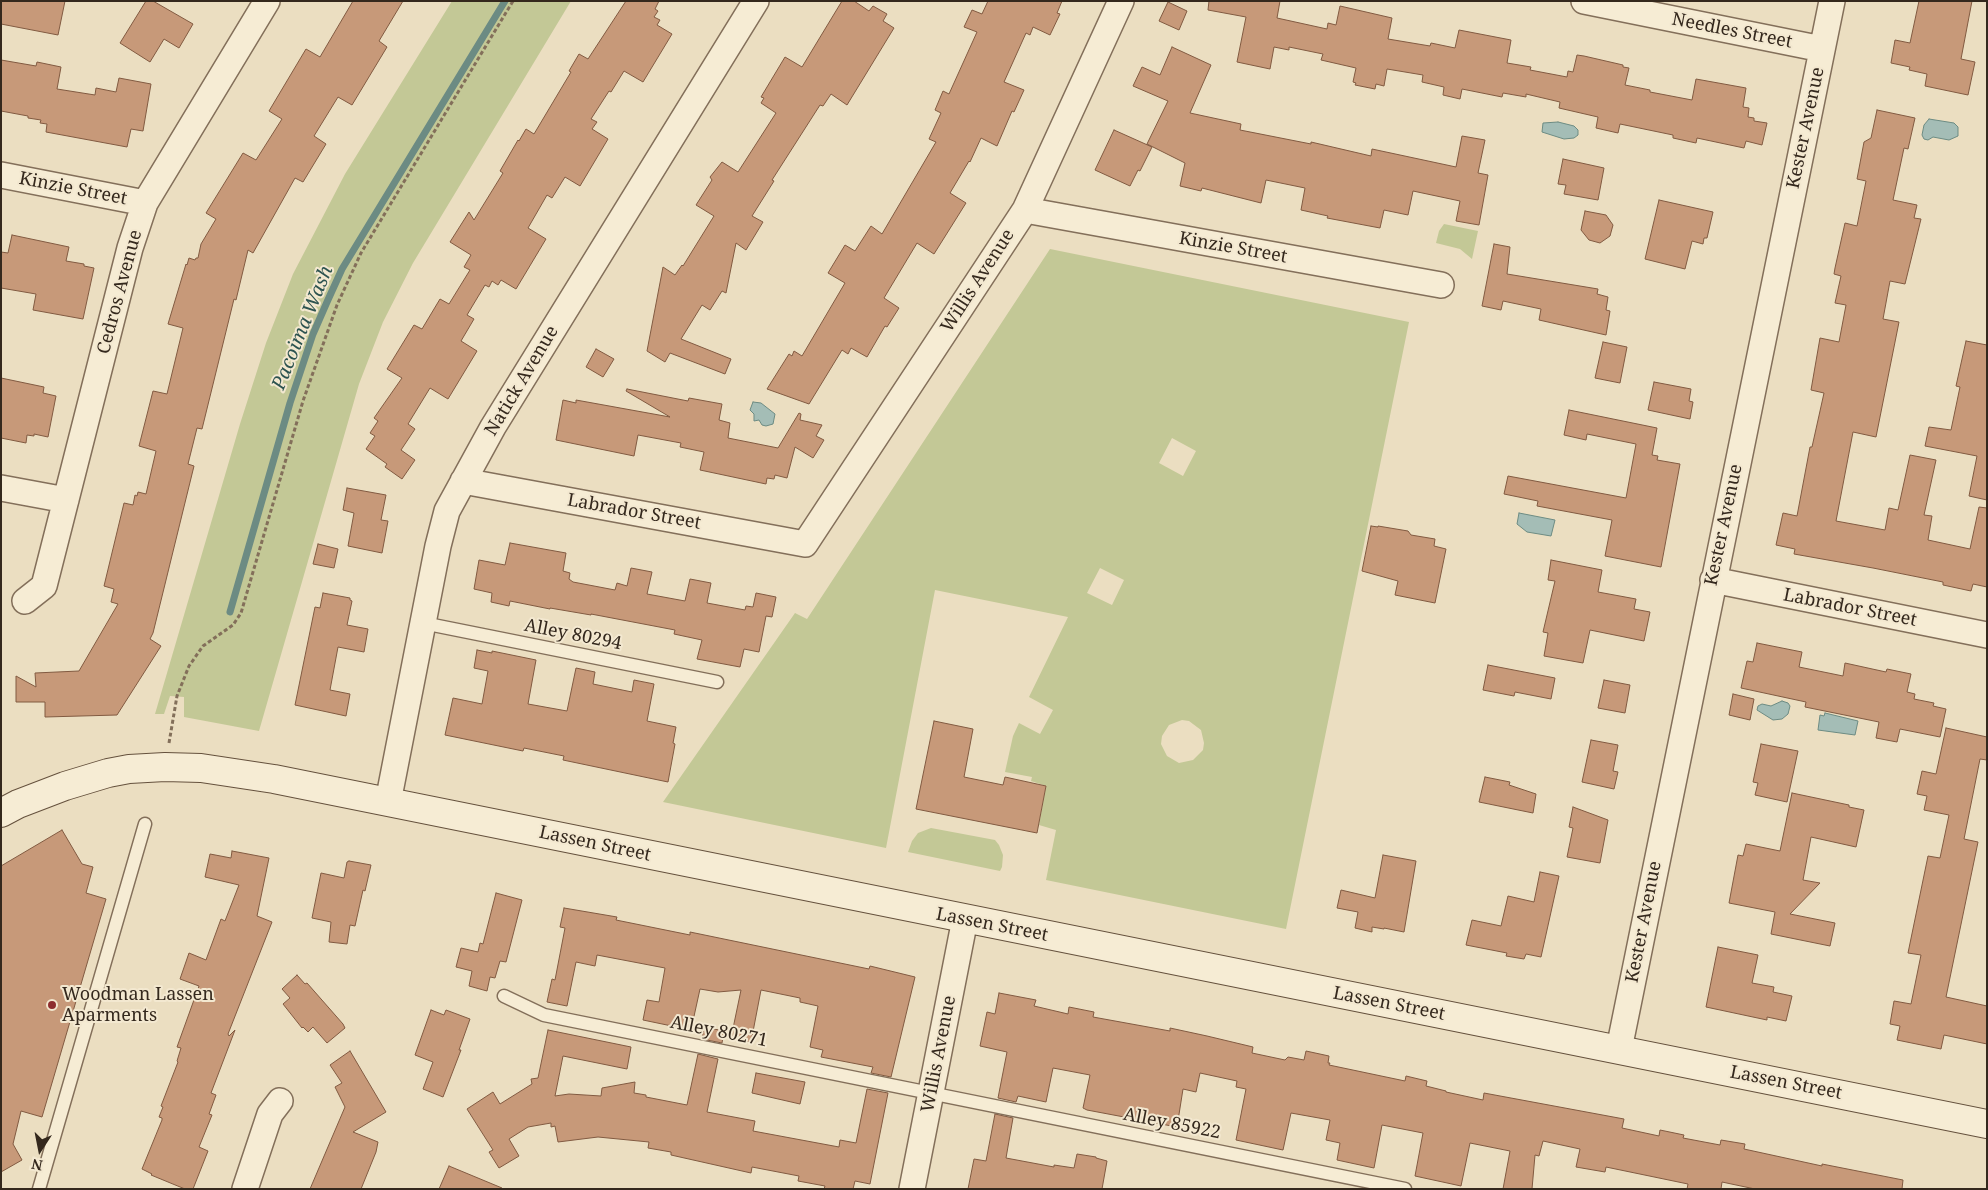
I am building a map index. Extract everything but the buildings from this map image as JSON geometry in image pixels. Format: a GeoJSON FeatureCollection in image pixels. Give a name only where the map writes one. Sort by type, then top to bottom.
{"type":"FeatureCollection","features":[{"type":"Feature","properties":{"kind":"main road","name":"Lassen Street"},"geometry":{"type":"LineString","coordinates":[[1,813],[41,794],[101,775],[129,770],[166,767],[201,768],[274,779],[1987,1124]]}},
{"type":"Feature","properties":{"kind":"street","name":"Cedros Avenue"},"geometry":{"type":"LineString","coordinates":[[24,601],[44,586],[130,248],[145,203],[267,1]]}},
{"type":"Feature","properties":{"kind":"street","name":"Natick Avenue"},"geometry":{"type":"LineString","coordinates":[[388,802],[446,511],[493,427],[756,1]]}},
{"type":"Feature","properties":{"kind":"street","name":"Willis Avenue"},"geometry":{"type":"LineString","coordinates":[[805,544],[1025,210],[1121,1]]}},
{"type":"Feature","properties":{"kind":"street","name":"Needles Street"},"geometry":{"type":"LineString","coordinates":[[1584,1],[1822,49]]}},
{"type":"Feature","properties":{"kind":"street","name":"Kester Avenue"},"geometry":{"type":"LineString","coordinates":[[1619,1049],[1832,1]]}},
{"type":"Feature","properties":{"kind":"street","name":"Kinzie Street"},"geometry":{"type":"LineString","coordinates":[[1,175],[145,203]]}},
{"type":"Feature","properties":{"kind":"street","name":"Kinzie Street"},"geometry":{"type":"LineString","coordinates":[[1025,210],[1441,285]]}},
{"type":"Feature","properties":{"kind":"street","name":"Labrador Street"},"geometry":{"type":"LineString","coordinates":[[463,481],[805,544]]}},
{"type":"Feature","properties":{"kind":"street"},"geometry":{"type":"LineString","coordinates":[[1,488],[66,500]]}},
{"type":"Feature","properties":{"kind":"street","name":"Labrador Street"},"geometry":{"type":"LineString","coordinates":[[1713,580],[1987,635]]}},
{"type":"Feature","properties":{"kind":"street","name":"Willis Avenue"},"geometry":{"type":"LineString","coordinates":[[912,1189],[965,919]]}},
{"type":"Feature","properties":{"kind":"street"},"geometry":{"type":"LineString","coordinates":[[245,1189],[270,1114],[280,1102]]}},
{"type":"Feature","properties":{"kind":"lane","name":"Alley 80294"},"geometry":{"type":"LineString","coordinates":[[423,623],[717,682]]}},
{"type":"Feature","properties":{"kind":"lane"},"geometry":{"type":"LineString","coordinates":[[39,1189],[145,824]]}},
{"type":"Feature","properties":{"kind":"lane","name":"Alley 80271"},"geometry":{"type":"LineString","coordinates":[[504,996],[544,1015],[932,1093]]}},
{"type":"Feature","properties":{"kind":"lane","name":"Alley 85922"},"geometry":{"type":"LineString","coordinates":[[932,1093],[1406,1189]]}},
{"type":"Feature","properties":{"kind":"path"},"geometry":{"type":"LineString","coordinates":[[166,767],[175,706],[189,666],[203,646],[233,626],[241,613],[302,401],[337,305],[361,252],[513,1]]}},
{"type":"Feature","properties":{"kind":"green space"},"geometry":{"type":"Polygon","coordinates":[[[452,1],[571,1],[413,263],[383,322],[359,384],[259,731],[184,717],[184,697],[170,696],[164,714],[155,714],[240,424],[266,343],[293,274],[345,174],[452,1]]]}},
{"type":"Feature","properties":{"kind":"green space"},"geometry":{"type":"Polygon","coordinates":[[[1444,224],[1478,231],[1472,259],[1460,249],[1436,243],[1439,231],[1444,224]]]}},
{"type":"Feature","properties":{"kind":"green space"},"geometry":{"type":"Polygon","coordinates":[[[1050,249],[1409,322],[1286,929],[1046,880],[1056,830],[1039,825],[1046,786],[1031,781],[1032,777],[1005,772],[1013,736],[1019,723],[1040,734],[1053,710],[1029,697],[1068,617],[935,590],[886,848],[663,802],[795,613],[807,619],[1050,249]],[[1172,438],[1159,463],[1183,476],[1196,451],[1172,438]],[[1100,568],[1087,593],[1112,605],[1124,580],[1100,568]],[[1182,720],[1169,725],[1162,736],[1161,744],[1167,756],[1179,763],[1193,760],[1203,750],[1204,743],[1201,730],[1189,721],[1182,720]]]}},
{"type":"Feature","properties":{"kind":"green space"},"geometry":{"type":"Polygon","coordinates":[[[931,828],[995,840],[1003,855],[1000,871],[908,852],[912,841],[918,833],[931,828]]]}},
{"type":"Feature","properties":{"kind":"water"},"geometry":{"type":"Polygon","coordinates":[[[1929,119],[1954,123],[1958,127],[1958,136],[1949,140],[1933,137],[1928,140],[1924,139],[1922,135],[1924,125],[1929,119]]]}},
{"type":"Feature","properties":{"kind":"water"},"geometry":{"type":"Polygon","coordinates":[[[1558,122],[1574,126],[1578,130],[1578,135],[1574,138],[1564,139],[1542,132],[1543,123],[1558,122]]]}},
{"type":"Feature","properties":{"kind":"water"},"geometry":{"type":"Polygon","coordinates":[[[753,402],[761,403],[775,414],[773,424],[766,426],[762,425],[759,420],[754,421],[754,414],[750,410],[753,402]]]}},
{"type":"Feature","properties":{"kind":"water"},"geometry":{"type":"Polygon","coordinates":[[[1519,513],[1555,520],[1551,536],[1527,532],[1517,524],[1519,513]]]}},
{"type":"Feature","properties":{"kind":"water"},"geometry":{"type":"Polygon","coordinates":[[[1782,701],[1790,706],[1788,714],[1782,719],[1773,720],[1757,710],[1758,706],[1762,704],[1771,706],[1782,701]]]}},
{"type":"Feature","properties":{"kind":"water"},"geometry":{"type":"Polygon","coordinates":[[[1825,713],[1858,721],[1855,735],[1818,730],[1820,715],[1824,716],[1825,713]]]}},
{"type":"Feature","properties":{"kind":"waterway","name":"Pacoima Wash"},"geometry":{"type":"LineString","coordinates":[[230,612],[290,403],[313,334],[327,302],[342,269],[505,1]]}},
{"type":"Feature","properties":{"kind":"place","name":"Woodman Lassen Aparments"},"geometry":{"type":"Point","coordinates":[52,1005]}}]}
